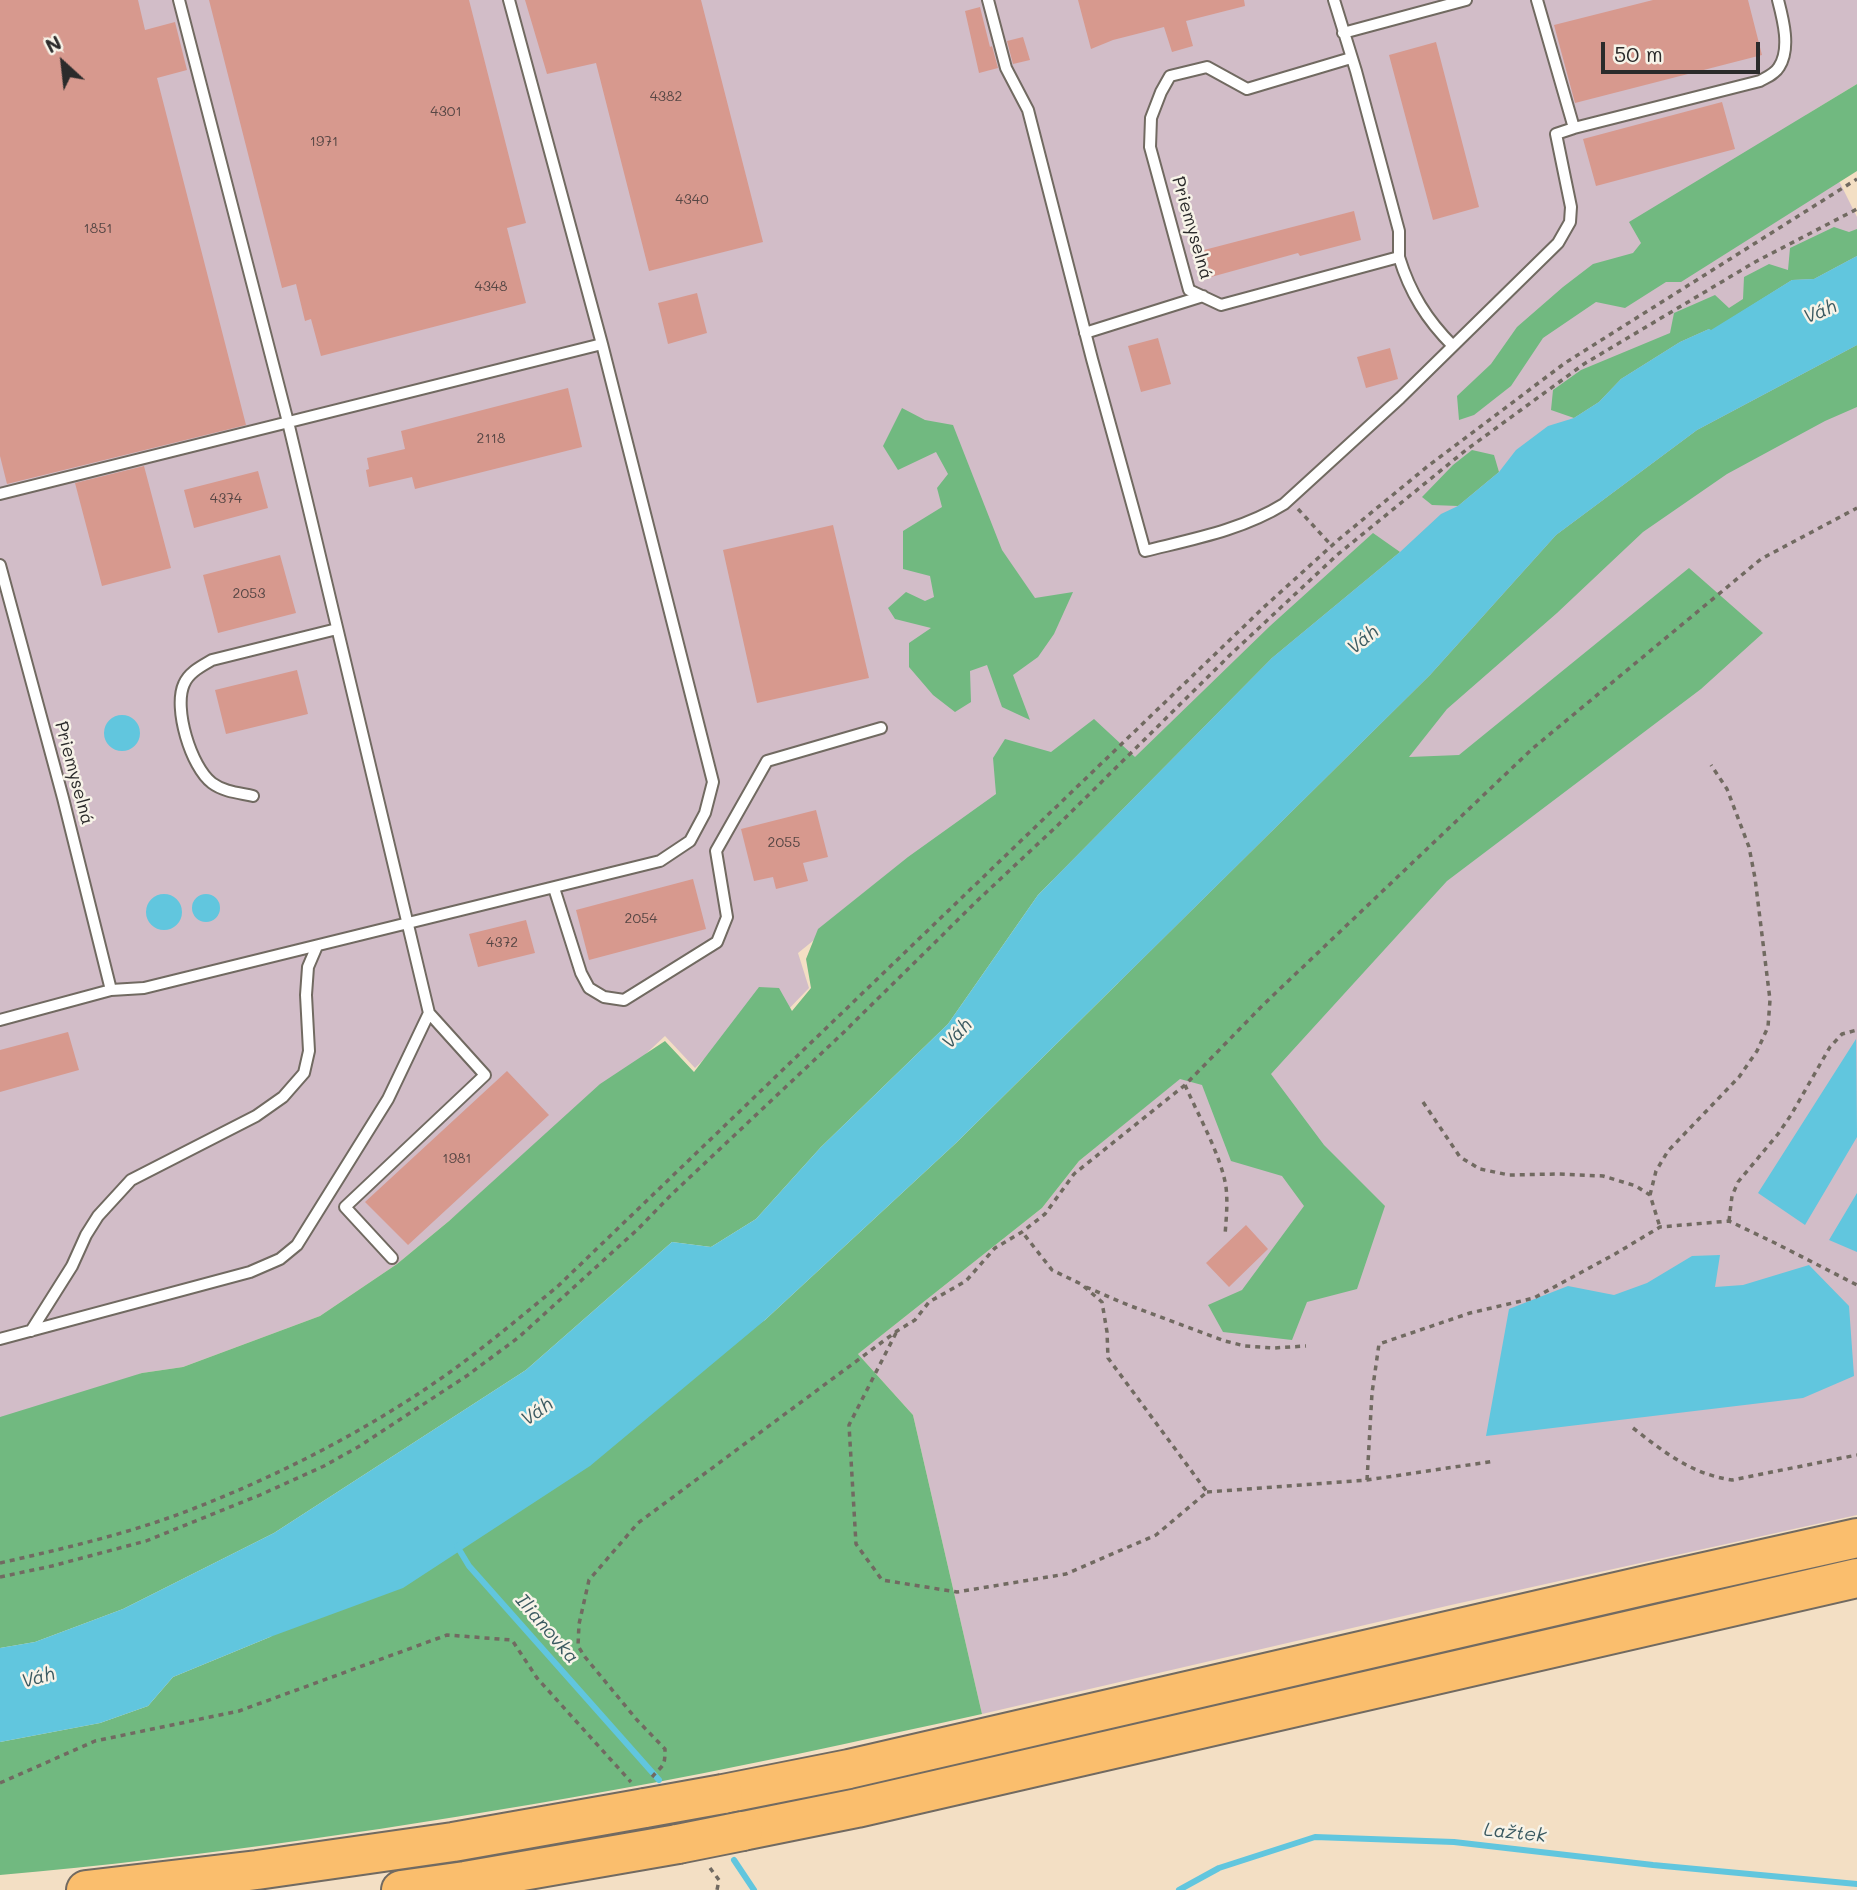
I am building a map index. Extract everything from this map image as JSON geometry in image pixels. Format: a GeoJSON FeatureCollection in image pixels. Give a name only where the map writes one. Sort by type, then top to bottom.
{"type":"FeatureCollection","features":[{"type":"Feature","properties":{"kind":"highway"},"geometry":{"type":"LineString","coordinates":[[86,1890],[453,1843],[640,1797],[723,1794],[863,1766],[1857,1538]]}},
{"type":"Feature","properties":{"kind":"highway"},"geometry":{"type":"LineString","coordinates":[[401,1890],[692,1853],[743,1831],[870,1805],[1857,1577]]}},
{"type":"Feature","properties":{"kind":"lane"},"geometry":{"type":"LineString","coordinates":[[179,0],[288,422],[429,1013],[485,1075],[345,1207],[392,1258]]}},
{"type":"Feature","properties":{"kind":"lane"},"geometry":{"type":"LineString","coordinates":[[0,1020],[111,990],[144,988],[660,861],[690,841],[705,813],[713,782],[602,344],[509,0]]}},
{"type":"Feature","properties":{"kind":"lane"},"geometry":{"type":"LineString","coordinates":[[988,0],[1006,68],[1028,110],[1145,551],[1239,527],[1270,513],[1290,499],[1400,398],[1547,255],[1565,232],[1570,222],[1571,207],[1556,134],[1760,81],[1771,75],[1779,67],[1783,57],[1785,28],[1778,0]]}},
{"type":"Feature","properties":{"kind":"lane"},"geometry":{"type":"LineString","coordinates":[[1334,0],[1399,231],[1399,257],[1405,278],[1425,315],[1453,346]]}},
{"type":"Feature","properties":{"kind":"lane"},"geometry":{"type":"LineString","coordinates":[[1343,33],[1466,0]]}},
{"type":"Feature","properties":{"kind":"lane"},"geometry":{"type":"LineString","coordinates":[[1537,0],[1574,128]]}},
{"type":"Feature","properties":{"kind":"lane","name":"Priemyselná"},"geometry":{"type":"LineString","coordinates":[[1351,58],[1247,89],[1207,67],[1170,76],[1151,118],[1150,147],[1189,290],[1221,305],[1399,257]]}},
{"type":"Feature","properties":{"kind":"lane"},"geometry":{"type":"LineString","coordinates":[[1085,333],[1203,296]]}},
{"type":"Feature","properties":{"kind":"lane"},"geometry":{"type":"LineString","coordinates":[[0,494],[602,344]]}},
{"type":"Feature","properties":{"kind":"lane","name":"Priemyselná"},"geometry":{"type":"LineString","coordinates":[[0,565],[111,990]]}},
{"type":"Feature","properties":{"kind":"lane"},"geometry":{"type":"LineString","coordinates":[[253,796],[230,792],[212,783],[200,770],[181,718],[180,696],[185,681],[196,669],[212,660],[338,629]]}},
{"type":"Feature","properties":{"kind":"lane"},"geometry":{"type":"LineString","coordinates":[[554,888],[580,973],[589,988],[604,997],[624,1000],[717,942],[727,917],[716,852],[767,761],[881,728]]}},
{"type":"Feature","properties":{"kind":"lane"},"geometry":{"type":"LineString","coordinates":[[31,1331],[72,1266],[97,1216],[118,1192],[131,1180],[256,1116],[283,1097],[304,1073],[309,1051],[306,995],[308,967],[317,946]]}},
{"type":"Feature","properties":{"kind":"lane"},"geometry":{"type":"LineString","coordinates":[[0,1339],[250,1272],[280,1259],[297,1245],[388,1099],[429,1013]]}},
{"type":"Feature","properties":{"kind":"path"},"geometry":{"type":"LineString","coordinates":[[0,1563],[108,1537],[194,1508],[239,1489],[291,1466],[346,1436],[390,1411],[456,1367],[557,1287],[1233,637],[1332,546],[1428,466],[1565,363],[1857,179]]}},
{"type":"Feature","properties":{"kind":"path"},"geometry":{"type":"LineString","coordinates":[[0,1577],[146,1541],[260,1495],[324,1466],[358,1447],[468,1376],[519,1337],[638,1229],[1058,825],[1230,655],[1337,555],[1466,450],[1584,365],[1755,262],[1857,209]]}},
{"type":"Feature","properties":{"kind":"path"},"geometry":{"type":"LineString","coordinates":[[1290,499],[1332,546]]}},
{"type":"Feature","properties":{"kind":"path"},"geometry":{"type":"LineString","coordinates":[[662,1769],[665,1749],[637,1720],[578,1646],[579,1624],[589,1580],[638,1523],[915,1320],[929,1302],[966,1281],[995,1248],[1023,1232],[1045,1214],[1074,1174],[1185,1085],[1264,1004],[1532,748],[1760,559],[1857,508]]}},
{"type":"Feature","properties":{"kind":"path"},"geometry":{"type":"LineString","coordinates":[[1660,1227],[1650,1195],[1656,1171],[1668,1151],[1739,1077],[1757,1051],[1768,1027],[1770,1000],[1749,847],[1727,789],[1711,765]]}},
{"type":"Feature","properties":{"kind":"path"},"geometry":{"type":"LineString","coordinates":[[1729,1222],[1732,1196],[1738,1182],[1791,1115],[1830,1047],[1842,1034],[1857,1030]]}},
{"type":"Feature","properties":{"kind":"path"},"geometry":{"type":"LineString","coordinates":[[1185,1085],[1219,1159],[1226,1184],[1228,1206],[1225,1236]]}},
{"type":"Feature","properties":{"kind":"path"},"geometry":{"type":"LineString","coordinates":[[1423,1102],[1460,1157],[1480,1169],[1509,1175],[1603,1176],[1636,1186],[1650,1195]]}},
{"type":"Feature","properties":{"kind":"path"},"geometry":{"type":"LineString","coordinates":[[1367,1480],[1379,1344],[1470,1313],[1534,1298],[1660,1227],[1729,1222],[1775,1242],[1857,1285]]}},
{"type":"Feature","properties":{"kind":"path"},"geometry":{"type":"LineString","coordinates":[[1023,1232],[1052,1269],[1128,1305],[1225,1341],[1254,1347],[1306,1346]]}},
{"type":"Feature","properties":{"kind":"path"},"geometry":{"type":"LineString","coordinates":[[1081,1284],[1102,1302],[1108,1358],[1207,1492]]}},
{"type":"Feature","properties":{"kind":"path"},"geometry":{"type":"LineString","coordinates":[[897,1331],[849,1425],[856,1544],[882,1580],[957,1592],[1066,1574],[1156,1535],[1207,1492],[1367,1480],[1495,1461]]}},
{"type":"Feature","properties":{"kind":"path"},"geometry":{"type":"LineString","coordinates":[[1633,1428],[1686,1466],[1718,1478],[1732,1480],[1857,1455]]}},
{"type":"Feature","properties":{"kind":"path"},"geometry":{"type":"LineString","coordinates":[[0,1783],[95,1741],[239,1711],[447,1635],[512,1640],[537,1678],[640,1797]]}},
{"type":"Feature","properties":{"kind":"path"},"geometry":{"type":"LineString","coordinates":[[692,1853],[719,1880],[717,1890]]}},
{"type":"Feature","properties":{"kind":"shaded area"},"geometry":{"type":"Polygon","coordinates":[[[0,0],[1857,0],[1857,84],[1806,115],[1857,217],[1857,1515],[1451,1605],[982,1714],[913,1415],[858,1354],[1042,1208],[1079,1161],[1180,1078],[999,799],[924,851],[798,953],[809,988],[782,1016],[765,999],[695,1068],[665,1036],[606,1091],[397,1264],[320,1316],[183,1367],[142,1373],[0,1432],[0,0]]]}},
{"type":"Feature","properties":{"kind":"green space"},"geometry":{"type":"Polygon","coordinates":[[[1857,84],[1857,171],[1681,282],[1666,282],[1625,308],[1596,302],[1543,338],[1511,386],[1474,415],[1459,420],[1457,396],[1491,364],[1517,327],[1593,264],[1633,253],[1641,243],[1629,222],[1857,84]]]}},
{"type":"Feature","properties":{"kind":"green space"},"geometry":{"type":"Polygon","coordinates":[[[1834,227],[1849,232],[1857,229],[1857,256],[1814,279],[1792,280],[1711,331],[1709,329],[1680,342],[1621,379],[1599,402],[1574,418],[1551,410],[1553,390],[1581,370],[1670,333],[1674,313],[1715,295],[1729,308],[1743,299],[1744,277],[1769,264],[1788,270],[1790,248],[1834,227]]]}},
{"type":"Feature","properties":{"kind":"green space"},"geometry":{"type":"Polygon","coordinates":[[[1857,345],[1857,407],[1825,421],[1727,474],[1643,532],[1557,613],[1447,709],[1409,757],[1459,755],[1689,568],[1763,633],[1701,689],[1447,881],[1271,1074],[1324,1145],[1385,1206],[1357,1289],[1307,1302],[1292,1340],[1223,1332],[1208,1305],[1242,1290],[1304,1206],[1282,1176],[1231,1161],[1202,1085],[1180,1079],[1079,1161],[1042,1208],[858,1354],[913,1415],[982,1714],[702,1773],[457,1817],[229,1850],[0,1875],[0,1742],[100,1723],[148,1706],[173,1677],[270,1637],[765,1320],[956,1143],[1430,675],[1556,535],[1697,430],[1857,345]]]}},
{"type":"Feature","properties":{"kind":"green space"},"geometry":{"type":"Polygon","coordinates":[[[902,408],[925,420],[953,425],[1002,550],[1035,598],[1073,592],[1054,634],[1038,657],[1013,675],[1030,720],[1002,707],[987,665],[970,671],[971,702],[955,712],[933,695],[909,667],[909,643],[931,628],[895,619],[888,608],[906,592],[925,601],[934,597],[930,576],[903,569],[903,531],[942,507],[937,488],[948,474],[936,452],[898,470],[883,446],[902,408]]]}},
{"type":"Feature","properties":{"kind":"green space"},"geometry":{"type":"Polygon","coordinates":[[[1472,450],[1494,455],[1499,472],[1458,506],[1432,505],[1422,497],[1453,465],[1472,450]]]}},
{"type":"Feature","properties":{"kind":"green space"},"geometry":{"type":"Polygon","coordinates":[[[1373,533],[1400,552],[1272,658],[1038,895],[948,1024],[821,1147],[756,1219],[711,1247],[672,1242],[526,1370],[274,1533],[123,1609],[35,1642],[0,1648],[0,1417],[142,1373],[183,1367],[320,1316],[397,1264],[449,1221],[600,1084],[665,1041],[694,1072],[759,987],[779,988],[792,1011],[811,988],[806,959],[818,929],[908,857],[996,794],[993,758],[1005,739],[1051,752],[1094,719],[1135,757],[1270,626],[1373,533]]]}},
{"type":"Feature","properties":{"kind":"water","name":"Váh"},"geometry":{"type":"Polygon","coordinates":[[[1857,256],[1857,345],[1697,430],[1556,535],[1430,675],[956,1143],[765,1320],[590,1466],[403,1588],[270,1637],[173,1677],[148,1706],[100,1723],[0,1742],[0,1648],[35,1642],[123,1609],[274,1533],[526,1370],[672,1242],[711,1247],[756,1219],[821,1147],[948,1024],[1038,895],[1272,658],[1400,552],[1441,514],[1458,506],[1499,472],[1516,450],[1548,426],[1574,418],[1599,402],[1621,379],[1680,342],[1711,330],[1792,280],[1814,279],[1857,256]]]}},
{"type":"Feature","properties":{"kind":"water"},"geometry":{"type":"Polygon","coordinates":[[[122,715],[135,720],[140,733],[135,746],[122,751],[109,746],[104,733],[109,720],[122,715]]]}},
{"type":"Feature","properties":{"kind":"water"},"geometry":{"type":"Polygon","coordinates":[[[164,894],[177,899],[182,912],[177,925],[164,930],[151,925],[146,912],[151,899],[164,894]]]}},
{"type":"Feature","properties":{"kind":"water"},"geometry":{"type":"Polygon","coordinates":[[[206,894],[216,898],[220,908],[216,918],[206,922],[196,918],[192,908],[196,898],[206,894]]]}},
{"type":"Feature","properties":{"kind":"water"},"geometry":{"type":"Polygon","coordinates":[[[1856,1039],[1857,1137],[1805,1225],[1758,1193],[1856,1039]]]}},
{"type":"Feature","properties":{"kind":"water"},"geometry":{"type":"Polygon","coordinates":[[[1857,1193],[1857,1252],[1829,1240],[1857,1193]]]}},
{"type":"Feature","properties":{"kind":"water"},"geometry":{"type":"Polygon","coordinates":[[[1720,1255],[1715,1287],[1743,1285],[1809,1265],[1849,1306],[1854,1376],[1803,1398],[1486,1436],[1509,1309],[1568,1286],[1614,1295],[1647,1283],[1692,1256],[1720,1255]]]}},
{"type":"Feature","properties":{"kind":"building"},"geometry":{"type":"Polygon","coordinates":[[[0,0],[138,0],[145,30],[175,22],[187,70],[157,78],[246,425],[7,484],[0,456],[0,0]]]}},
{"type":"Feature","properties":{"kind":"building"},"geometry":{"type":"Polygon","coordinates":[[[209,0],[469,0],[526,223],[507,228],[526,303],[321,356],[311,319],[305,321],[296,284],[282,288],[209,0]]]}},
{"type":"Feature","properties":{"kind":"building"},"geometry":{"type":"Polygon","coordinates":[[[525,0],[701,0],[763,242],[649,271],[596,63],[547,74],[525,0]]]}},
{"type":"Feature","properties":{"kind":"building"},"geometry":{"type":"Polygon","coordinates":[[[1078,0],[1244,0],[1245,6],[1186,21],[1193,46],[1172,52],[1164,27],[1113,40],[1091,49],[1078,0]]]}},
{"type":"Feature","properties":{"kind":"building"},"geometry":{"type":"Polygon","coordinates":[[[1653,0],[1748,0],[1762,55],[1575,103],[1554,25],[1653,0]]]}},
{"type":"Feature","properties":{"kind":"building"},"geometry":{"type":"Polygon","coordinates":[[[980,7],[998,68],[979,73],[965,11],[980,7]]]}},
{"type":"Feature","properties":{"kind":"building"},"geometry":{"type":"Polygon","coordinates":[[[1023,37],[1030,60],[1013,64],[1007,41],[1023,37]]]}},
{"type":"Feature","properties":{"kind":"building"},"geometry":{"type":"Polygon","coordinates":[[[1436,42],[1479,207],[1433,220],[1389,55],[1436,42]]]}},
{"type":"Feature","properties":{"kind":"building"},"geometry":{"type":"Polygon","coordinates":[[[1722,102],[1735,149],[1596,186],[1583,139],[1722,102]]]}},
{"type":"Feature","properties":{"kind":"building"},"geometry":{"type":"Polygon","coordinates":[[[1354,211],[1361,240],[1300,256],[1298,253],[1211,277],[1204,250],[1354,211]]]}},
{"type":"Feature","properties":{"kind":"building"},"geometry":{"type":"Polygon","coordinates":[[[697,293],[707,333],[668,344],[658,303],[697,293]]]}},
{"type":"Feature","properties":{"kind":"building"},"geometry":{"type":"Polygon","coordinates":[[[1158,338],[1171,384],[1141,392],[1128,346],[1158,338]]]}},
{"type":"Feature","properties":{"kind":"building"},"geometry":{"type":"Polygon","coordinates":[[[1390,348],[1398,379],[1366,388],[1357,357],[1390,348]]]}},
{"type":"Feature","properties":{"kind":"building"},"geometry":{"type":"Polygon","coordinates":[[[568,388],[582,447],[415,489],[412,477],[369,487],[367,458],[405,449],[401,431],[568,388]]]}},
{"type":"Feature","properties":{"kind":"building"},"geometry":{"type":"Polygon","coordinates":[[[144,466],[171,568],[102,586],[75,483],[144,466]]]}},
{"type":"Feature","properties":{"kind":"building"},"geometry":{"type":"Polygon","coordinates":[[[258,471],[268,508],[194,528],[184,490],[258,471]]]}},
{"type":"Feature","properties":{"kind":"building"},"geometry":{"type":"Polygon","coordinates":[[[833,525],[869,678],[757,703],[723,550],[833,525]]]}},
{"type":"Feature","properties":{"kind":"building"},"geometry":{"type":"Polygon","coordinates":[[[280,555],[296,613],[218,633],[203,575],[280,555]]]}},
{"type":"Feature","properties":{"kind":"building"},"geometry":{"type":"Polygon","coordinates":[[[297,670],[308,714],[226,734],[215,690],[297,670]]]}},
{"type":"Feature","properties":{"kind":"building"},"geometry":{"type":"Polygon","coordinates":[[[816,810],[828,857],[803,863],[808,881],[776,889],[773,877],[754,881],[741,829],[816,810]]]}},
{"type":"Feature","properties":{"kind":"building"},"geometry":{"type":"Polygon","coordinates":[[[693,879],[706,929],[589,960],[576,910],[693,879]]]}},
{"type":"Feature","properties":{"kind":"building"},"geometry":{"type":"Polygon","coordinates":[[[526,920],[535,953],[478,967],[469,934],[526,920]]]}},
{"type":"Feature","properties":{"kind":"building"},"geometry":{"type":"Polygon","coordinates":[[[68,1032],[79,1070],[0,1092],[0,1050],[68,1032]]]}},
{"type":"Feature","properties":{"kind":"building"},"geometry":{"type":"Polygon","coordinates":[[[507,1071],[549,1115],[408,1245],[365,1202],[507,1071]]]}},
{"type":"Feature","properties":{"kind":"building"},"geometry":{"type":"Polygon","coordinates":[[[1246,1225],[1268,1249],[1229,1287],[1206,1263],[1246,1225]]]}},
{"type":"Feature","properties":{"kind":"waterway","name":"Ilianovka"},"geometry":{"type":"LineString","coordinates":[[457,1546],[469,1566],[659,1780]]}},
{"type":"Feature","properties":{"kind":"waterway","name":"Lažtek"},"geometry":{"type":"LineString","coordinates":[[1179,1890],[1219,1868],[1315,1837],[1454,1842],[1653,1865],[1857,1884]]}},
{"type":"Feature","properties":{"kind":"waterway","name":"Ilianovka"},"geometry":{"type":"LineString","coordinates":[[734,1860],[754,1890]]}}]}
